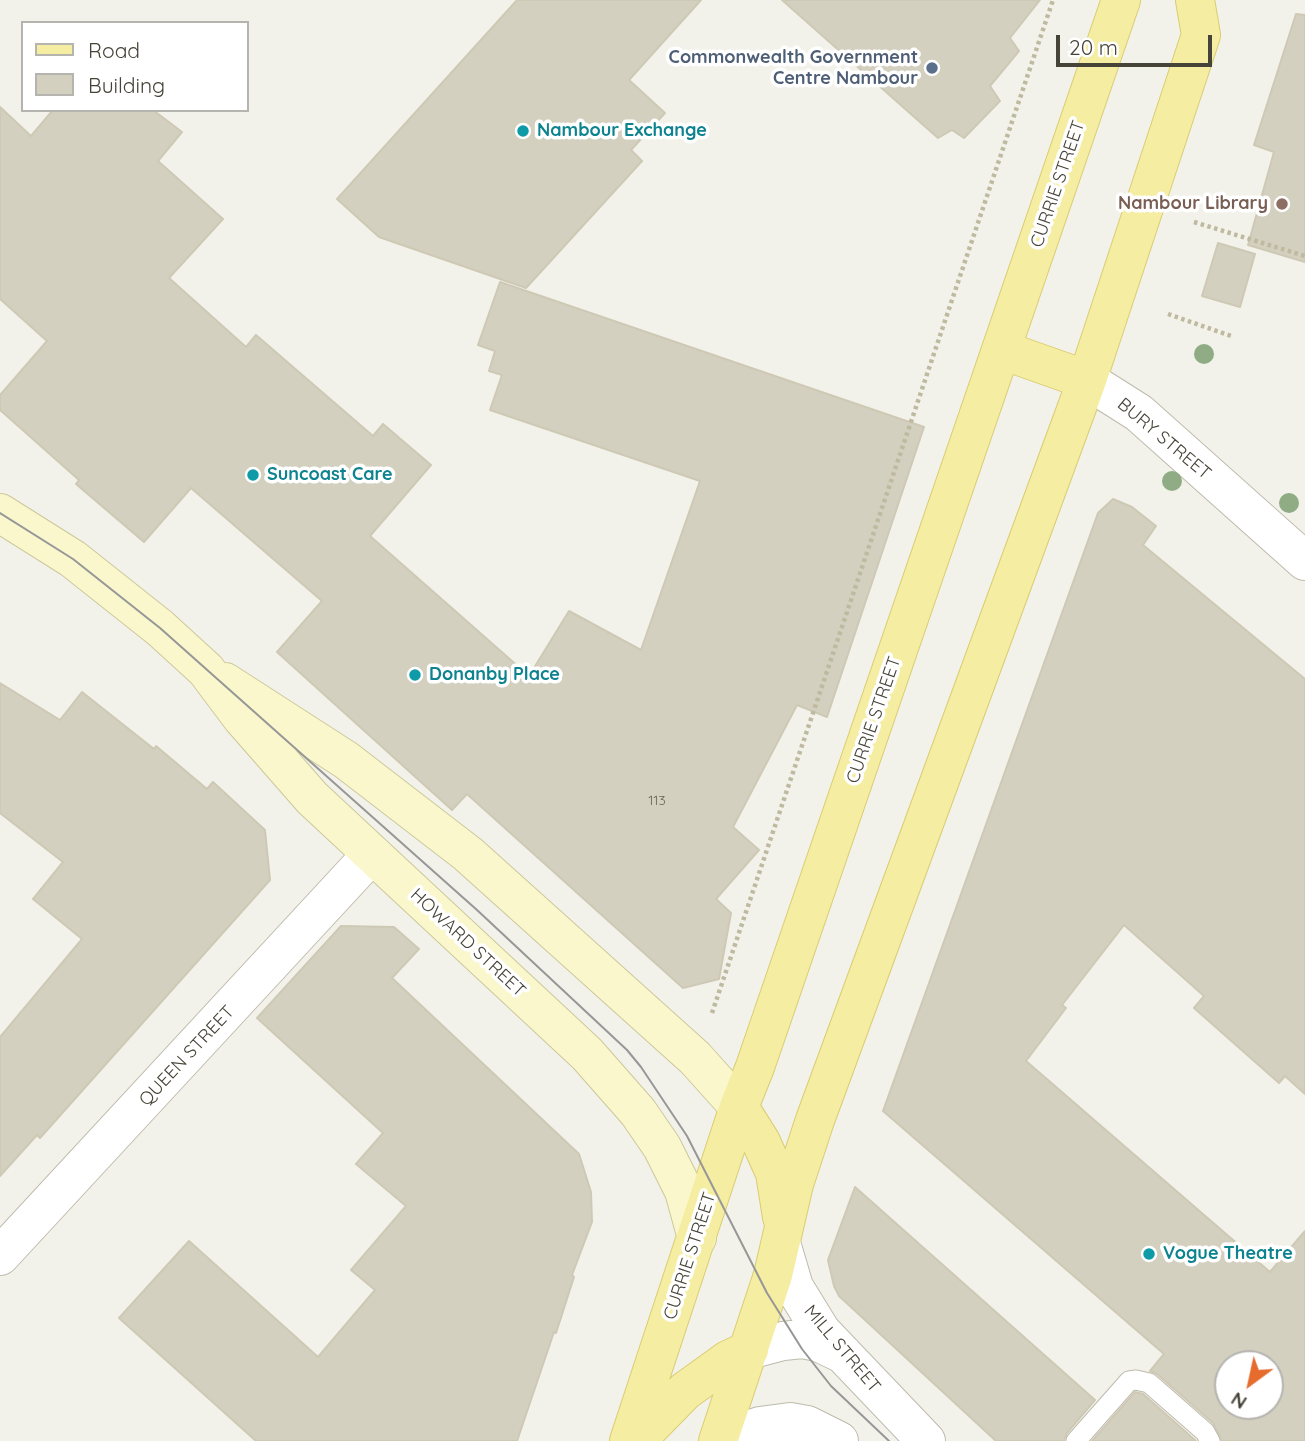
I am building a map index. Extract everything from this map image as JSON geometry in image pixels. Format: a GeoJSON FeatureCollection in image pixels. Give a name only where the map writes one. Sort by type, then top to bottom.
{"type":"FeatureCollection","features":[{"type":"Feature","properties":{"kind":"main road","name":"CURRIE STREET"},"geometry":{"type":"LineString","coordinates":[[629,1441],[739,1107],[760,1054],[1121,0]]}},
{"type":"Feature","properties":{"kind":"main road"},"geometry":{"type":"LineString","coordinates":[[718,1441],[749,1350],[782,1238],[794,1184],[815,1120],[1087,380],[1201,35],[1195,0]]}},
{"type":"Feature","properties":{"kind":"main road","name":"BURY STREET"},"geometry":{"type":"LineString","coordinates":[[1002,350],[1087,380]]}},
{"type":"Feature","properties":{"kind":"main road","name":"HOWARD STREET"},"geometry":{"type":"LineString","coordinates":[[0,513],[73,559],[160,628],[206,670],[280,716],[412,810],[468,854],[686,1050],[739,1107]]}},
{"type":"Feature","properties":{"kind":"main road","name":"HOWARD STREET"},"geometry":{"type":"LineString","coordinates":[[206,670],[242,718],[304,788],[587,1054],[616,1086],[651,1129],[666,1155],[684,1191],[696,1238]]}},
{"type":"Feature","properties":{"kind":"main road"},"geometry":{"type":"LineString","coordinates":[[372,854],[412,810]]}},
{"type":"Feature","properties":{"kind":"main road"},"geometry":{"type":"LineString","coordinates":[[739,1107],[761,1142],[775,1173],[782,1207],[782,1238]]}},
{"type":"Feature","properties":{"kind":"main road"},"geometry":{"type":"LineString","coordinates":[[636,1441],[673,1402],[707,1374],[749,1350]]}},
{"type":"Feature","properties":{"kind":"street","name":"BURY STREET"},"geometry":{"type":"LineString","coordinates":[[1087,380],[1139,413],[1305,561]]}},
{"type":"Feature","properties":{"kind":"street","name":"QUEEN STREET"},"geometry":{"type":"LineString","coordinates":[[0,1256],[372,854]]}},
{"type":"Feature","properties":{"kind":"street","name":"MILL STREET"},"geometry":{"type":"LineString","coordinates":[[782,1238],[789,1273],[802,1303],[821,1331],[926,1441]]}},
{"type":"Feature","properties":{"kind":"street"},"geometry":{"type":"LineString","coordinates":[[749,1350],[802,1339],[829,1346],[843,1354]]}},
{"type":"Feature","properties":{"kind":"street"},"geometry":{"type":"LineString","coordinates":[[726,1441],[760,1426],[790,1422],[807,1425],[839,1441]]}},
{"type":"Feature","properties":{"kind":"lane"},"geometry":{"type":"LineString","coordinates":[[1076,1441],[1129,1381],[1136,1380],[1149,1383],[1205,1432],[1210,1441]]}},
{"type":"Feature","properties":{"kind":"path"},"geometry":{"type":"LineString","coordinates":[[709,1020],[1053,0]]}},
{"type":"Feature","properties":{"kind":"path"},"geometry":{"type":"LineString","coordinates":[[1194,222],[1305,256]]}},
{"type":"Feature","properties":{"kind":"path"},"geometry":{"type":"LineString","coordinates":[[1168,314],[1234,337]]}},
{"type":"Feature","properties":{"kind":"building","name":"Nambour Exchange"},"geometry":{"type":"Polygon","coordinates":[[[517,0],[701,0],[629,80],[665,113],[631,150],[642,161],[526,288],[379,237],[337,199],[517,0]]]}},
{"type":"Feature","properties":{"kind":"building","name":"Commonwealth Government Centre Nambour"},"geometry":{"type":"Polygon","coordinates":[[[782,0],[1040,0],[1010,38],[1019,51],[990,86],[1000,101],[964,138],[952,130],[938,138],[782,0]]]}},
{"type":"Feature","properties":{"kind":"building"},"geometry":{"type":"Polygon","coordinates":[[[1296,14],[1305,15],[1305,262],[1248,245],[1274,152],[1254,145],[1296,14]]]}},
{"type":"Feature","properties":{"kind":"building"},"geometry":{"type":"Polygon","coordinates":[[[0,107],[31,136],[51,112],[156,112],[182,132],[158,161],[223,219],[169,278],[246,347],[256,335],[373,436],[383,424],[431,465],[370,536],[529,676],[569,611],[641,650],[700,481],[490,410],[502,375],[489,371],[495,351],[478,345],[500,282],[924,427],[827,717],[797,705],[733,827],[759,850],[716,899],[731,913],[719,979],[683,988],[467,794],[452,810],[277,652],[322,601],[191,488],[144,542],[76,484],[79,480],[0,410],[0,395],[47,341],[0,299],[0,107]]]}},
{"type":"Feature","properties":{"kind":"building"},"geometry":{"type":"Polygon","coordinates":[[[1218,243],[1255,254],[1240,307],[1202,296],[1218,243]]]}},
{"type":"Feature","properties":{"kind":"building"},"geometry":{"type":"Polygon","coordinates":[[[1113,499],[1132,507],[1156,526],[1143,545],[1305,679],[1305,1094],[1285,1076],[1279,1083],[1194,1008],[1204,996],[1124,925],[1062,1005],[1066,1008],[1026,1061],[1270,1272],[1305,1231],[1305,1441],[1222,1441],[1213,1423],[1157,1374],[1150,1371],[1164,1354],[883,1111],[1098,513],[1113,499]]]}},
{"type":"Feature","properties":{"kind":"building"},"geometry":{"type":"Polygon","coordinates":[[[0,683],[60,720],[82,692],[154,749],[156,746],[207,789],[213,782],[265,830],[270,880],[40,1138],[37,1135],[0,1176],[0,1037],[82,939],[33,899],[63,862],[0,813],[0,683]]]}},
{"type":"Feature","properties":{"kind":"building"},"geometry":{"type":"Polygon","coordinates":[[[341,926],[394,927],[419,949],[392,978],[579,1154],[591,1192],[592,1222],[517,1441],[256,1441],[119,1318],[189,1241],[318,1357],[375,1290],[351,1270],[406,1206],[356,1164],[383,1133],[257,1018],[341,926]]]}},
{"type":"Feature","properties":{"kind":"building"},"geometry":{"type":"Polygon","coordinates":[[[855,1187],[1095,1400],[1067,1433],[1064,1441],[996,1441],[839,1296],[828,1260],[855,1187]]]}},
{"type":"Feature","properties":{"kind":"building"},"geometry":{"type":"Polygon","coordinates":[[[1135,1392],[1143,1394],[1196,1441],[1092,1441],[1135,1392]]]}},
{"type":"Feature","properties":{"kind":"tram line"},"geometry":{"type":"LineString","coordinates":[[0,513],[73,559],[160,628],[477,910],[627,1050],[687,1136],[767,1293],[802,1349],[831,1386],[889,1441]]}},
{"type":"Feature","properties":{"kind":"place","name":"Commonwealth Government Centre Nambour"},"geometry":{"type":"Point","coordinates":[932,68]}},
{"type":"Feature","properties":{"kind":"place","name":"Nambour Exchange"},"geometry":{"type":"Point","coordinates":[523,131]}},
{"type":"Feature","properties":{"kind":"place","name":"Nambour Library"},"geometry":{"type":"Point","coordinates":[1282,204]}},
{"type":"Feature","properties":{"kind":"place","name":"Suncoast Care"},"geometry":{"type":"Point","coordinates":[253,475]}},
{"type":"Feature","properties":{"kind":"place","name":"Donanby Place"},"geometry":{"type":"Point","coordinates":[415,675]}},
{"type":"Feature","properties":{"kind":"place","name":"Vogue Theatre"},"geometry":{"type":"Point","coordinates":[1149,1254]}}]}
